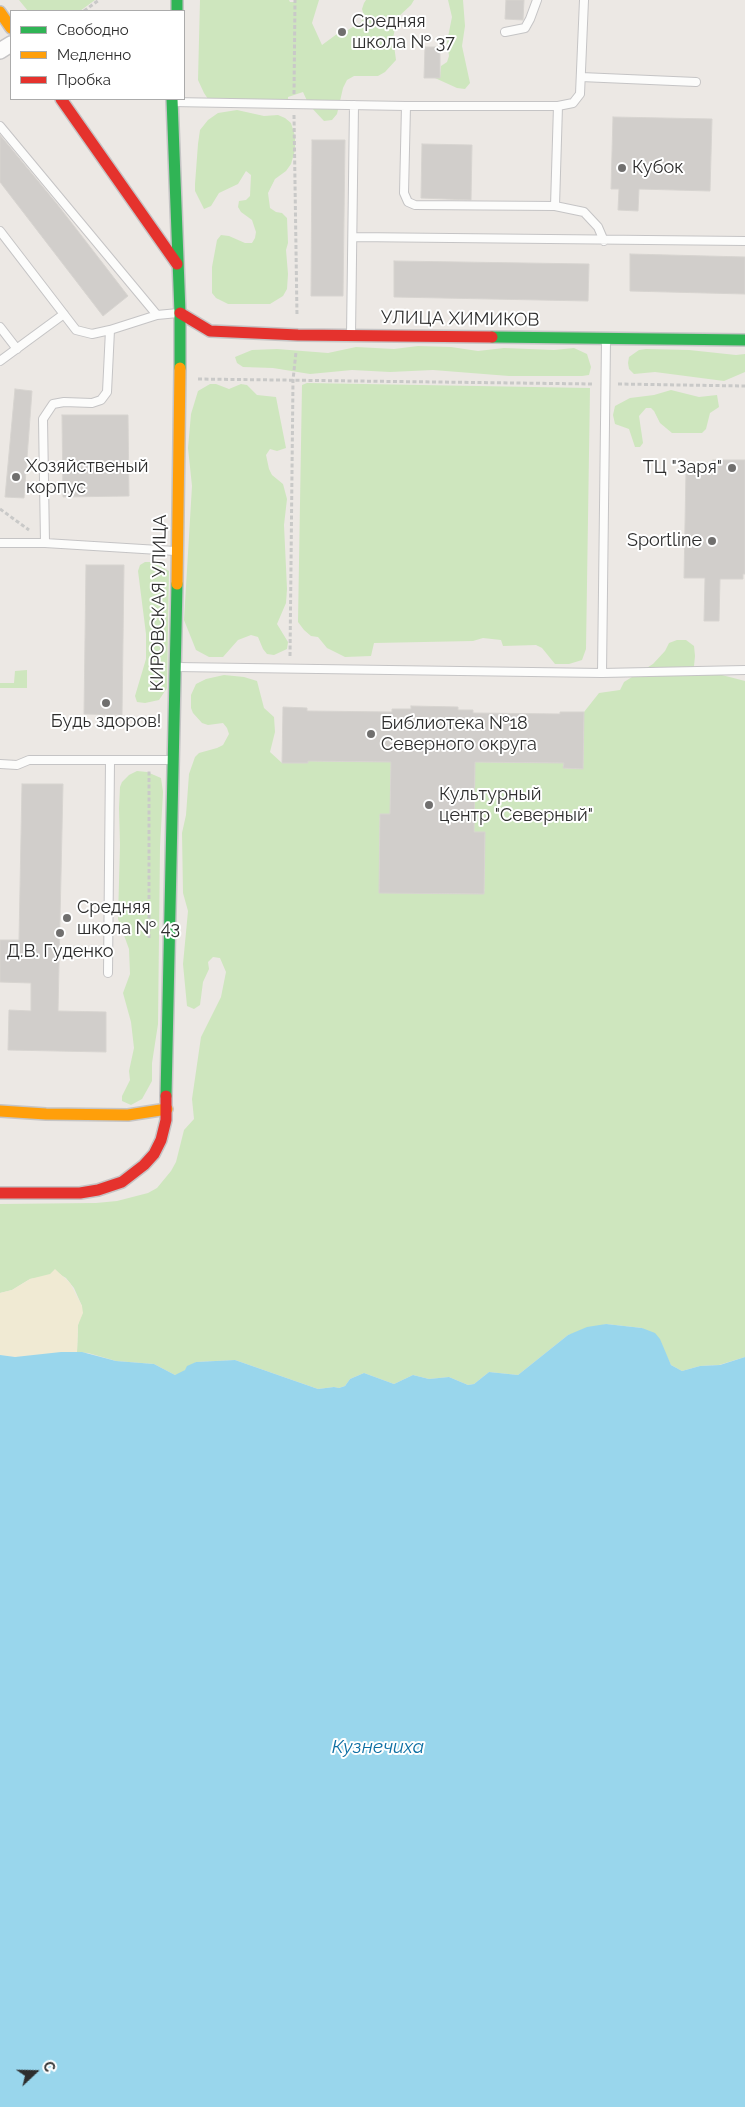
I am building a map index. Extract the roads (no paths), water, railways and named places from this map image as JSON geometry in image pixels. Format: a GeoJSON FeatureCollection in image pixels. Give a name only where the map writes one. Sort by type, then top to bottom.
{"type":"FeatureCollection","features":[{"type":"Feature","properties":{"kind":"street"},"geometry":{"type":"LineString","coordinates":[[0,12],[10,27]]}},
{"type":"Feature","properties":{"kind":"street"},"geometry":{"type":"LineString","coordinates":[[62,100],[177,264]]}},
{"type":"Feature","properties":{"kind":"street","name":"КИРОВСКАЯ УЛИЦА"},"geometry":{"type":"LineString","coordinates":[[0,1193],[80,1192],[98,1190],[122,1182],[144,1165],[154,1154],[164,1131],[167,1109],[180,379],[180,313],[172,100]]}},
{"type":"Feature","properties":{"kind":"street","name":"УЛИЦА ХИМИКОВ"},"geometry":{"type":"LineString","coordinates":[[180,313],[210,331],[298,335],[745,340]]}},
{"type":"Feature","properties":{"kind":"street"},"geometry":{"type":"LineString","coordinates":[[0,1111],[46,1114],[128,1115],[167,1109]]}},
{"type":"Feature","properties":{"kind":"lane"},"geometry":{"type":"LineString","coordinates":[[505,32],[525,28],[537,0]]}},
{"type":"Feature","properties":{"kind":"lane"},"geometry":{"type":"LineString","coordinates":[[172,100],[406,106],[558,106],[573,103],[580,94],[584,0]]}},
{"type":"Feature","properties":{"kind":"lane"},"geometry":{"type":"LineString","coordinates":[[581,77],[696,82]]}},
{"type":"Feature","properties":{"kind":"lane"},"geometry":{"type":"LineString","coordinates":[[351,335],[354,105]]}},
{"type":"Feature","properties":{"kind":"lane"},"geometry":{"type":"LineString","coordinates":[[406,106],[404,193],[408,202],[415,205],[555,206],[584,212],[598,227],[604,241]]}},
{"type":"Feature","properties":{"kind":"lane"},"geometry":{"type":"LineString","coordinates":[[555,206],[558,106]]}},
{"type":"Feature","properties":{"kind":"lane"},"geometry":{"type":"LineString","coordinates":[[0,126],[156,315]]}},
{"type":"Feature","properties":{"kind":"lane"},"geometry":{"type":"LineString","coordinates":[[0,231],[76,330],[92,334],[156,315],[180,313]]}},
{"type":"Feature","properties":{"kind":"lane"},"geometry":{"type":"LineString","coordinates":[[352,236],[604,241],[745,241]]}},
{"type":"Feature","properties":{"kind":"lane"},"geometry":{"type":"LineString","coordinates":[[0,361],[64,314]]}},
{"type":"Feature","properties":{"kind":"lane"},"geometry":{"type":"LineString","coordinates":[[0,327],[17,349]]}},
{"type":"Feature","properties":{"kind":"lane"},"geometry":{"type":"LineString","coordinates":[[43,543],[43,419],[53,404],[64,402],[92,403],[101,400],[107,392],[110,330]]}},
{"type":"Feature","properties":{"kind":"lane"},"geometry":{"type":"LineString","coordinates":[[602,673],[606,338]]}},
{"type":"Feature","properties":{"kind":"lane"},"geometry":{"type":"LineString","coordinates":[[0,543],[43,543],[178,551]]}},
{"type":"Feature","properties":{"kind":"lane"},"geometry":{"type":"LineString","coordinates":[[175,667],[602,673],[745,670]]}},
{"type":"Feature","properties":{"kind":"lane"},"geometry":{"type":"LineString","coordinates":[[0,764],[17,765],[29,760],[174,760]]}},
{"type":"Feature","properties":{"kind":"lane"},"geometry":{"type":"LineString","coordinates":[[108,973],[110,760]]}},
{"type":"Feature","properties":{"kind":"water","name":"Кузнечиха"},"geometry":{"type":"Polygon","coordinates":[[[606,1324],[642,1328],[655,1333],[660,1339],[671,1365],[682,1371],[700,1366],[720,1365],[745,1357],[745,2107],[0,2107],[0,1355],[15,1357],[61,1352],[82,1352],[116,1361],[154,1364],[175,1375],[196,1362],[235,1360],[318,1389],[345,1386],[350,1379],[364,1373],[394,1384],[413,1375],[429,1379],[449,1377],[468,1385],[474,1384],[489,1372],[518,1375],[568,1335],[587,1327],[606,1324]]]}},
{"type":"Feature","properties":{"kind":"place","name":"Средняя школа № 37"},"geometry":{"type":"Point","coordinates":[342,32]}},
{"type":"Feature","properties":{"kind":"place","name":"Кубок"},"geometry":{"type":"Point","coordinates":[622,168]}},
{"type":"Feature","properties":{"kind":"place","name":"ТЦ \"Заря\""},"geometry":{"type":"Point","coordinates":[732,468]}},
{"type":"Feature","properties":{"kind":"place","name":"Хозяйственый корпус"},"geometry":{"type":"Point","coordinates":[16,477]}},
{"type":"Feature","properties":{"kind":"place","name":"Sportline"},"geometry":{"type":"Point","coordinates":[712,541]}},
{"type":"Feature","properties":{"kind":"place","name":"Будь здоров!"},"geometry":{"type":"Point","coordinates":[106,703]}},
{"type":"Feature","properties":{"kind":"place","name":"Библиотека №18 Северного округа"},"geometry":{"type":"Point","coordinates":[371,734]}},
{"type":"Feature","properties":{"kind":"place","name":"Культурный центр \"Северный\""},"geometry":{"type":"Point","coordinates":[429,805]}},
{"type":"Feature","properties":{"kind":"place","name":"Средняя школа № 43"},"geometry":{"type":"Point","coordinates":[67,918]}},
{"type":"Feature","properties":{"kind":"place","name":"Д.В. Гуденко"},"geometry":{"type":"Point","coordinates":[60,933]}}]}
